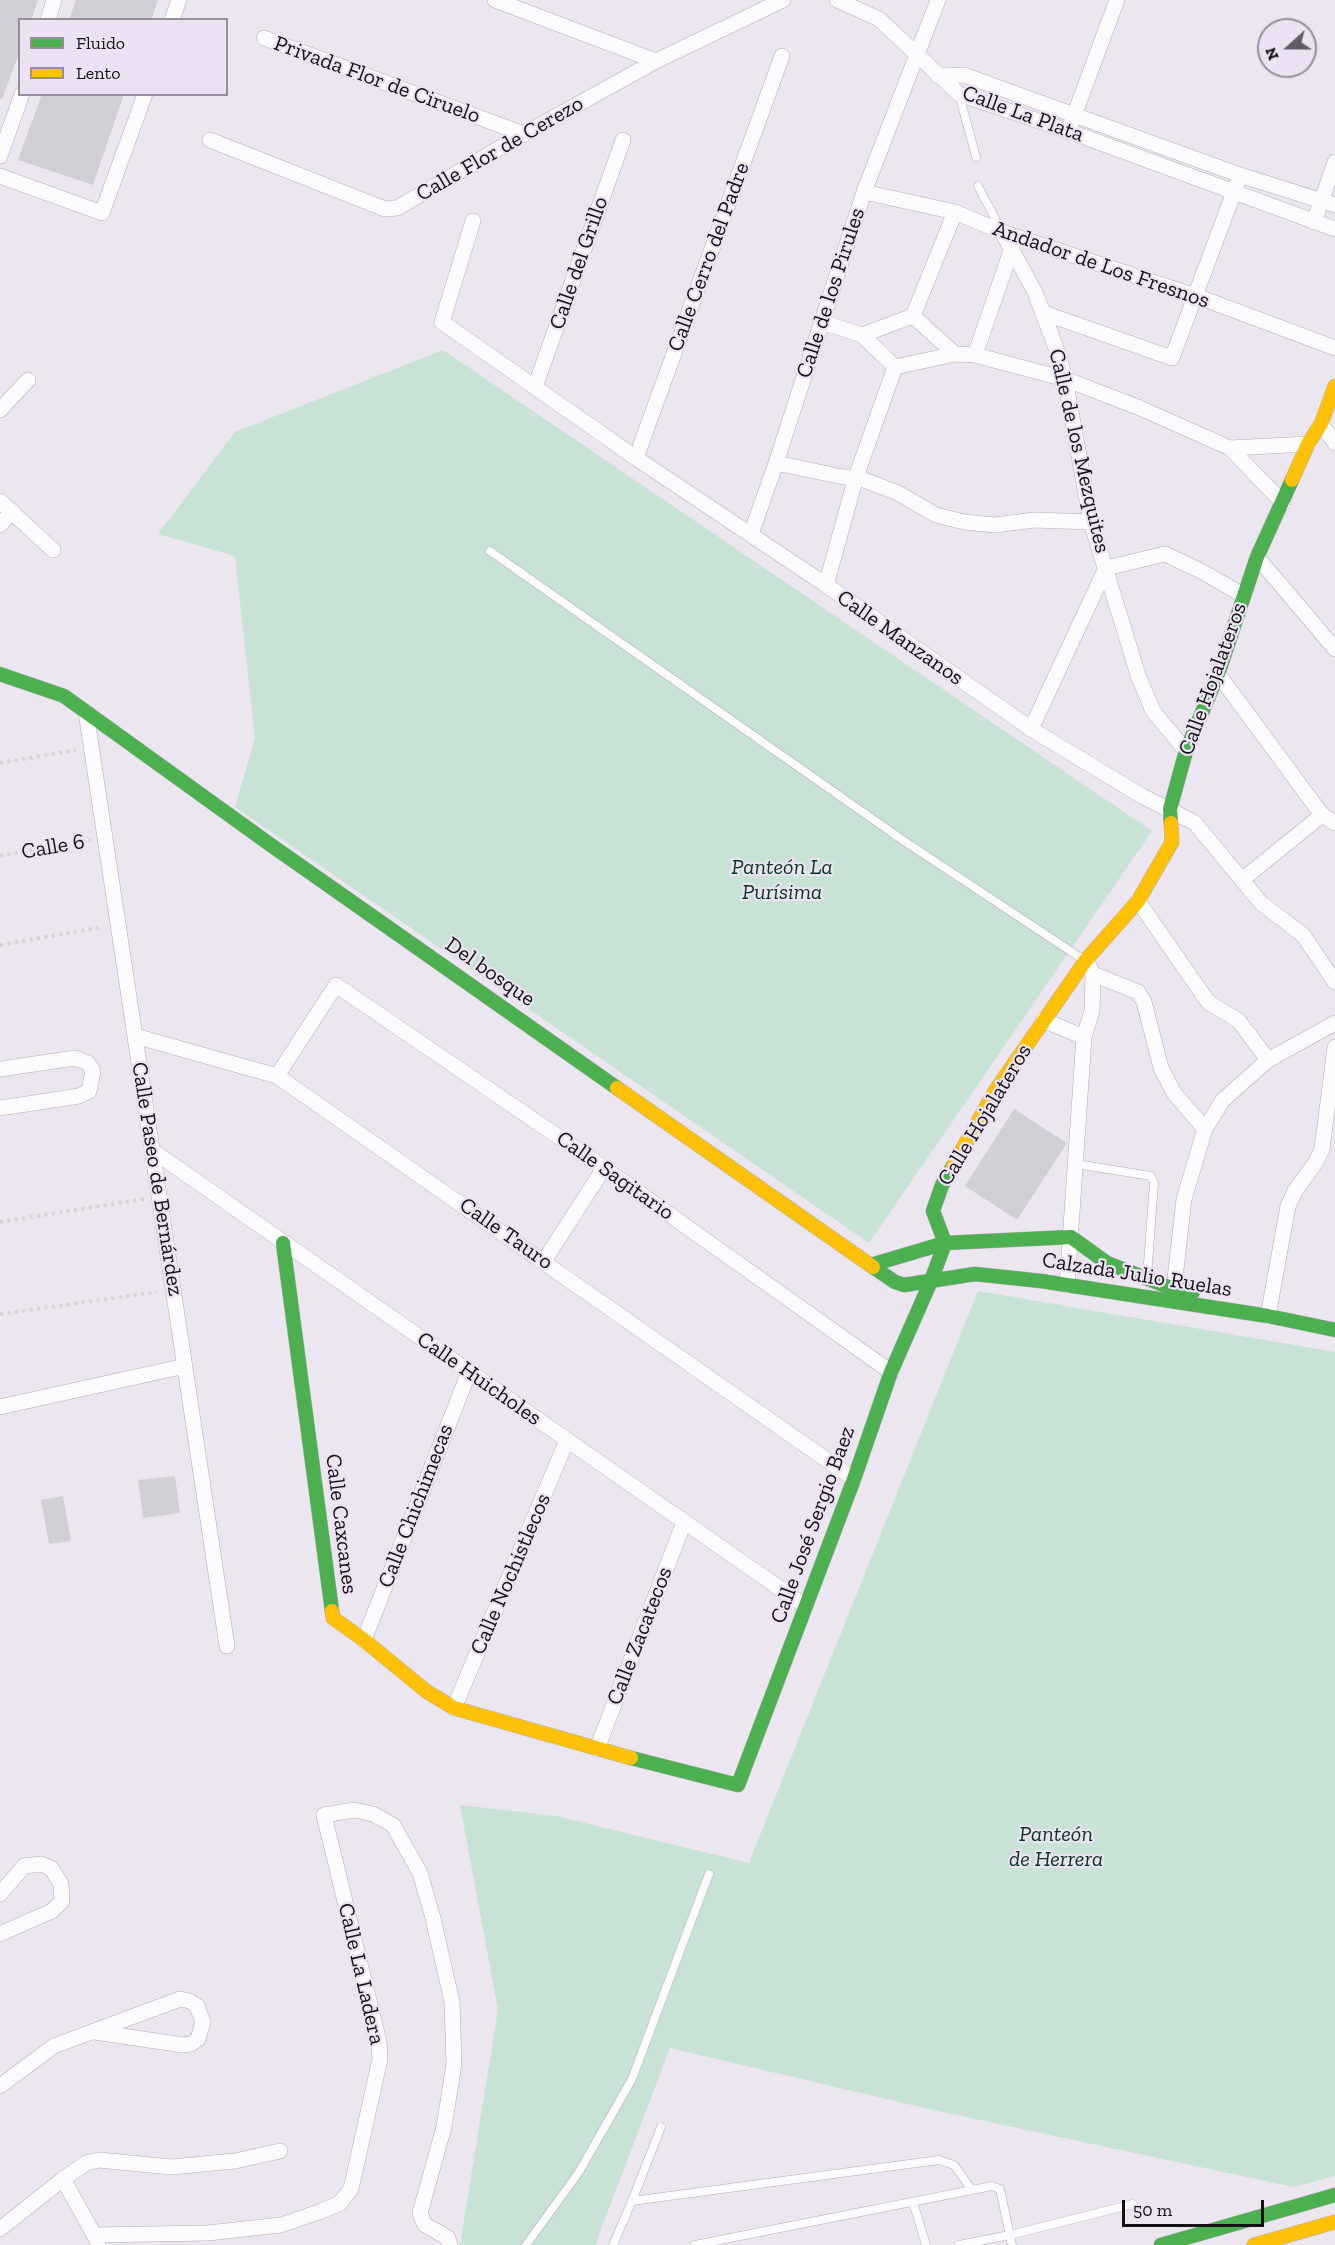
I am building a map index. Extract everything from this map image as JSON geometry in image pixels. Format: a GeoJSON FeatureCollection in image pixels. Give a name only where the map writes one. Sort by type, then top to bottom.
{"type":"FeatureCollection","features":[{"type":"Feature","properties":{"kind":"street"},"geometry":{"type":"LineString","coordinates":[[49,18],[54,0]]}},
{"type":"Feature","properties":{"kind":"street"},"geometry":{"type":"LineString","coordinates":[[173,18],[179,0]]}},
{"type":"Feature","properties":{"kind":"street"},"geometry":{"type":"LineString","coordinates":[[495,0],[657,61]]}},
{"type":"Feature","properties":{"kind":"street","name":"Calle Flor de Cerezo"},"geometry":{"type":"LineString","coordinates":[[210,140],[385,209],[397,208],[524,134],[657,61],[783,0]]}},
{"type":"Feature","properties":{"kind":"street","name":"Calle La Plata"},"geometry":{"type":"LineString","coordinates":[[837,0],[879,19],[959,94],[1068,131],[1335,229]]}},
{"type":"Feature","properties":{"kind":"street","name":"Calle de los Pirules"},"geometry":{"type":"LineString","coordinates":[[751,534],[864,192],[938,0]]}},
{"type":"Feature","properties":{"kind":"street"},"geometry":{"type":"LineString","coordinates":[[1068,131],[1117,0]]}},
{"type":"Feature","properties":{"kind":"street","name":"Privada Flor de Ciruelo"},"geometry":{"type":"LineString","coordinates":[[264,38],[524,134]]}},
{"type":"Feature","properties":{"kind":"street","name":"Calle Cerro del Padre"},"geometry":{"type":"LineString","coordinates":[[636,458],[782,56]]}},
{"type":"Feature","properties":{"kind":"street"},"geometry":{"type":"LineString","coordinates":[[959,94],[964,75]]}},
{"type":"Feature","properties":{"kind":"street","name":"Calle La Plata"},"geometry":{"type":"LineString","coordinates":[[938,76],[964,75],[1240,175],[1328,202]]}},
{"type":"Feature","properties":{"kind":"street"},"geometry":{"type":"LineString","coordinates":[[0,156],[20,96]]}},
{"type":"Feature","properties":{"kind":"street"},"geometry":{"type":"LineString","coordinates":[[0,176],[102,213],[144,96]]}},
{"type":"Feature","properties":{"kind":"street","name":"Calle del Grillo"},"geometry":{"type":"LineString","coordinates":[[536,387],[623,140]]}},
{"type":"Feature","properties":{"kind":"street"},"geometry":{"type":"LineString","coordinates":[[1314,222],[1328,202],[1335,162]]}},
{"type":"Feature","properties":{"kind":"street"},"geometry":{"type":"LineString","coordinates":[[1044,313],[1172,358],[1240,175]]}},
{"type":"Feature","properties":{"kind":"street","name":"Andador de Los Fresnos"},"geometry":{"type":"LineString","coordinates":[[864,192],[955,213],[1002,232],[1196,296],[1335,348]]}},
{"type":"Feature","properties":{"kind":"street"},"geometry":{"type":"LineString","coordinates":[[862,335],[913,316],[955,213]]}},
{"type":"Feature","properties":{"kind":"street","name":"Calle Manzanos"},"geometry":{"type":"LineString","coordinates":[[473,221],[442,322],[636,458],[826,585],[1031,729],[1142,796],[1195,823],[1261,903],[1303,934],[1335,982]]}},
{"type":"Feature","properties":{"kind":"street","name":"Calle de los Mezquites"},"geometry":{"type":"LineString","coordinates":[[1002,232],[1044,313],[1065,379],[1091,522],[1139,678],[1153,711],[1186,751]]}},
{"type":"Feature","properties":{"kind":"street"},"geometry":{"type":"LineString","coordinates":[[975,355],[1012,248]]}},
{"type":"Feature","properties":{"kind":"street"},"geometry":{"type":"LineString","coordinates":[[913,316],[955,354]]}},
{"type":"Feature","properties":{"kind":"street"},"geometry":{"type":"LineString","coordinates":[[822,322],[862,335],[895,367]]}},
{"type":"Feature","properties":{"kind":"street"},"geometry":{"type":"LineString","coordinates":[[895,367],[955,354],[975,355],[1065,379],[1140,408],[1230,448],[1283,503]]}},
{"type":"Feature","properties":{"kind":"street"},"geometry":{"type":"LineString","coordinates":[[826,585],[856,477],[895,367]]}},
{"type":"Feature","properties":{"kind":"street"},"geometry":{"type":"LineString","coordinates":[[0,410],[28,380]]}},
{"type":"Feature","properties":{"kind":"street","name":"Calle Hojalateros"},"geometry":{"type":"LineString","coordinates":[[945,1243],[936,1223],[934,1203],[995,1091],[1044,1020],[1089,967],[1138,901],[1172,842],[1170,809],[1186,751],[1218,674],[1257,557],[1308,444],[1321,423],[1335,386]]}},
{"type":"Feature","properties":{"kind":"street"},"geometry":{"type":"LineString","coordinates":[[1321,423],[1335,443]]}},
{"type":"Feature","properties":{"kind":"street"},"geometry":{"type":"LineString","coordinates":[[1230,448],[1308,444]]}},
{"type":"Feature","properties":{"kind":"street"},"geometry":{"type":"LineString","coordinates":[[776,463],[843,477],[856,477],[898,493],[936,515],[964,522],[994,525],[1034,520],[1091,522]]}},
{"type":"Feature","properties":{"kind":"street"},"geometry":{"type":"LineString","coordinates":[[0,525],[6,506],[52,550]]}},
{"type":"Feature","properties":{"kind":"street"},"geometry":{"type":"LineString","coordinates":[[1031,729],[1106,568],[1165,554],[1243,595]]}},
{"type":"Feature","properties":{"kind":"street"},"geometry":{"type":"LineString","coordinates":[[1257,557],[1335,649]]}},
{"type":"Feature","properties":{"kind":"street","name":"Del bosque"},"geometry":{"type":"LineString","coordinates":[[0,674],[64,696],[278,850],[895,1282],[904,1285],[931,1281]]}},
{"type":"Feature","properties":{"kind":"street"},"geometry":{"type":"LineString","coordinates":[[1218,674],[1329,819],[1243,879]]}},
{"type":"Feature","properties":{"kind":"street","name":"Calle Paseo de Bernárdez"},"geometry":{"type":"LineString","coordinates":[[86,712],[227,1646]]}},
{"type":"Feature","properties":{"kind":"street"},"geometry":{"type":"LineString","coordinates":[[1138,901],[1208,1002],[1239,1021],[1268,1060]]}},
{"type":"Feature","properties":{"kind":"street"},"geometry":{"type":"LineString","coordinates":[[1067,1285],[1084,1037],[1092,1011],[1089,967]]}},
{"type":"Feature","properties":{"kind":"street"},"geometry":{"type":"LineString","coordinates":[[1089,967],[1138,992],[1144,1002],[1161,1068],[1174,1093],[1205,1129]]}},
{"type":"Feature","properties":{"kind":"street","name":"Calle Sagitario"},"geometry":{"type":"LineString","coordinates":[[277,1076],[336,985],[604,1168],[891,1372]]}},
{"type":"Feature","properties":{"kind":"street"},"geometry":{"type":"LineString","coordinates":[[1044,1020],[1084,1037]]}},
{"type":"Feature","properties":{"kind":"street"},"geometry":{"type":"LineString","coordinates":[[1173,1295],[1184,1199],[1205,1129],[1223,1100],[1268,1060],[1335,1023]]}},
{"type":"Feature","properties":{"kind":"street","name":"Calle Tauro"},"geometry":{"type":"LineString","coordinates":[[135,1036],[277,1076],[854,1479]]}},
{"type":"Feature","properties":{"kind":"street"},"geometry":{"type":"LineString","coordinates":[[1269,1311],[1288,1206],[1322,1149],[1335,1047]]}},
{"type":"Feature","properties":{"kind":"street"},"geometry":{"type":"LineString","coordinates":[[0,1069],[75,1058],[88,1063],[93,1071],[89,1091],[79,1096],[0,1108]]}},
{"type":"Feature","properties":{"kind":"street","name":"Calle Huicholes"},"geometry":{"type":"LineString","coordinates":[[153,1151],[805,1606]]}},
{"type":"Feature","properties":{"kind":"street"},"geometry":{"type":"LineString","coordinates":[[544,1261],[604,1168]]}},
{"type":"Feature","properties":{"kind":"street","name":"Calzada Julio Ruelas"},"geometry":{"type":"LineString","coordinates":[[945,1243],[1071,1237],[1107,1263],[1146,1279],[1173,1295]]}},
{"type":"Feature","properties":{"kind":"street","name":"Calle Caxcanes"},"geometry":{"type":"LineString","coordinates":[[283,1243],[333,1618],[364,1640],[426,1691],[454,1708],[597,1749],[738,1785]]}},
{"type":"Feature","properties":{"kind":"street"},"geometry":{"type":"LineString","coordinates":[[871,1265],[945,1243]]}},
{"type":"Feature","properties":{"kind":"street"},"geometry":{"type":"LineString","coordinates":[[931,1281],[945,1243]]}},
{"type":"Feature","properties":{"kind":"street","name":"Calzada Julio Ruelas"},"geometry":{"type":"LineString","coordinates":[[931,1281],[975,1274],[1144,1297],[1173,1295],[1269,1311],[1335,1318]]}},
{"type":"Feature","properties":{"kind":"street","name":"Calle José Sergio Baez"},"geometry":{"type":"LineString","coordinates":[[738,1785],[854,1479],[891,1372],[931,1281]]}},
{"type":"Feature","properties":{"kind":"street","name":"Calzada Julio Ruelas"},"geometry":{"type":"LineString","coordinates":[[1269,1311],[1335,1330]]}},
{"type":"Feature","properties":{"kind":"street"},"geometry":{"type":"LineString","coordinates":[[0,1407],[185,1366]]}},
{"type":"Feature","properties":{"kind":"street","name":"Calle Chichimecas"},"geometry":{"type":"LineString","coordinates":[[364,1640],[469,1372]]}},
{"type":"Feature","properties":{"kind":"street","name":"Calle Nochistlecos"},"geometry":{"type":"LineString","coordinates":[[454,1708],[567,1440]]}},
{"type":"Feature","properties":{"kind":"street","name":"Calle Zacatecos"},"geometry":{"type":"LineString","coordinates":[[597,1749],[684,1522]]}},
{"type":"Feature","properties":{"kind":"street","name":"Calle La Ladera"},"geometry":{"type":"LineString","coordinates":[[97,2240],[282,2224],[340,2203],[351,2189],[380,2059],[379,2042],[324,1815],[354,1810],[373,1814],[393,1825],[420,1872],[452,2002],[454,2064],[444,2127],[420,2213],[424,2224],[448,2238],[450,2245]]}},
{"type":"Feature","properties":{"kind":"street"},"geometry":{"type":"LineString","coordinates":[[0,1894],[24,1866],[41,1864],[51,1868],[61,1884],[62,1900],[52,1911],[0,1934]]}},
{"type":"Feature","properties":{"kind":"street"},"geometry":{"type":"LineString","coordinates":[[0,2086],[54,2046],[180,1999],[190,2001],[197,2006],[203,2022],[198,2039],[191,2044],[183,2045],[94,2032]]}},
{"type":"Feature","properties":{"kind":"street"},"geometry":{"type":"LineString","coordinates":[[0,2229],[87,2163],[99,2160],[171,2167],[235,2162],[280,2151]]}},
{"type":"Feature","properties":{"kind":"street"},"geometry":{"type":"LineString","coordinates":[[63,2179],[97,2240]]}},
{"type":"Feature","properties":{"kind":"street"},"geometry":{"type":"LineString","coordinates":[[1170,2244],[1335,2195]]}},
{"type":"Feature","properties":{"kind":"street"},"geometry":{"type":"LineString","coordinates":[[1255,2245],[1335,2222]]}},
{"type":"Feature","properties":{"kind":"lane"},"geometry":{"type":"LineString","coordinates":[[959,94],[976,157]]}},
{"type":"Feature","properties":{"kind":"lane","name":"Calle de los Mezquites"},"geometry":{"type":"LineString","coordinates":[[978,186],[1002,232]]}},
{"type":"Feature","properties":{"kind":"lane"},"geometry":{"type":"LineString","coordinates":[[490,550],[904,841],[1089,967]]}},
{"type":"Feature","properties":{"kind":"lane"},"geometry":{"type":"LineString","coordinates":[[1076,1164],[1151,1176],[1154,1183],[1144,1297]]}},
{"type":"Feature","properties":{"kind":"lane"},"geometry":{"type":"LineString","coordinates":[[526,2245],[579,2172],[632,2079],[710,1874]]}},
{"type":"Feature","properties":{"kind":"lane"},"geometry":{"type":"LineString","coordinates":[[613,2245],[661,2127]]}},
{"type":"Feature","properties":{"kind":"lane"},"geometry":{"type":"LineString","coordinates":[[632,2201],[939,2160],[954,2165],[972,2190]]}},
{"type":"Feature","properties":{"kind":"lane"},"geometry":{"type":"LineString","coordinates":[[695,2245],[992,2186],[1000,2189],[1012,2245]]}},
{"type":"Feature","properties":{"kind":"lane"},"geometry":{"type":"LineString","coordinates":[[913,2202],[926,2245]]}},
{"type":"Feature","properties":{"kind":"lane"},"geometry":{"type":"LineString","coordinates":[[959,2245],[1010,2235],[1133,2204]]}},
{"type":"Feature","properties":{"kind":"path"},"geometry":{"type":"LineString","coordinates":[[0,763],[92,747]]}},
{"type":"Feature","properties":{"kind":"path","name":"Calle 6"},"geometry":{"type":"LineString","coordinates":[[0,856],[105,838]]}},
{"type":"Feature","properties":{"kind":"path"},"geometry":{"type":"LineString","coordinates":[[0,945],[118,924]]}},
{"type":"Feature","properties":{"kind":"path"},"geometry":{"type":"LineString","coordinates":[[0,1222],[160,1197]]}},
{"type":"Feature","properties":{"kind":"path"},"geometry":{"type":"LineString","coordinates":[[0,1314],[174,1290]]}},
{"type":"Feature","properties":{"kind":"green space","name":"Panteón La Purísima"},"geometry":{"type":"Polygon","coordinates":[[[443,350],[1152,831],[869,1243],[235,807],[255,738],[235,556],[158,534],[235,432],[443,350]]]}},
{"type":"Feature","properties":{"kind":"green space","name":"Panteón de Herrera"},"geometry":{"type":"Polygon","coordinates":[[[978,1291],[1335,1352],[1335,2176],[1294,2187],[933,2110],[670,2048],[595,2245],[460,2245],[498,2010],[460,1805],[556,1816],[749,1863],[978,1291]]]}},
{"type":"Feature","properties":{"kind":"building"},"geometry":{"type":"Polygon","coordinates":[[[0,0],[38,0],[32,18],[18,18],[18,56],[2,99],[0,99],[0,0]]]}},
{"type":"Feature","properties":{"kind":"building"},"geometry":{"type":"Polygon","coordinates":[[[76,0],[158,0],[152,18],[70,18],[76,0]]]}},
{"type":"Feature","properties":{"kind":"building"},"geometry":{"type":"Polygon","coordinates":[[[41,96],[123,96],[93,185],[18,160],[41,96]]]}},
{"type":"Feature","properties":{"kind":"building"},"geometry":{"type":"Polygon","coordinates":[[[1014,1109],[1067,1143],[1017,1220],[965,1186],[1014,1109]]]}},
{"type":"Feature","properties":{"kind":"building"},"geometry":{"type":"Polygon","coordinates":[[[175,1476],[180,1513],[143,1518],[138,1480],[175,1476]]]}},
{"type":"Feature","properties":{"kind":"building"},"geometry":{"type":"Polygon","coordinates":[[[63,1496],[71,1541],[49,1544],[41,1500],[63,1496]]]}},
{"type":"Feature","properties":{"kind":"traffic: fast"},"geometry":{"type":"LineString","coordinates":[[1171,823],[1170,809],[1186,751],[1218,674],[1257,557],[1292,480]]}},
{"type":"Feature","properties":{"kind":"traffic: fast"},"geometry":{"type":"LineString","coordinates":[[0,674],[64,696],[268,843],[617,1088]]}},
{"type":"Feature","properties":{"kind":"traffic: fast"},"geometry":{"type":"LineString","coordinates":[[631,1758],[738,1785],[854,1479],[891,1372],[945,1243],[933,1211],[942,1185],[953,1166]]}},
{"type":"Feature","properties":{"kind":"traffic: fast"},"geometry":{"type":"LineString","coordinates":[[871,1265],[945,1243],[1071,1237],[1107,1263],[1174,1289],[1193,1292]]}},
{"type":"Feature","properties":{"kind":"traffic: fast"},"geometry":{"type":"LineString","coordinates":[[283,1243],[332,1611]]}},
{"type":"Feature","properties":{"kind":"traffic: fast"},"geometry":{"type":"LineString","coordinates":[[873,1267],[895,1282],[904,1285],[975,1274],[1041,1281],[1268,1316],[1335,1330]]}},
{"type":"Feature","properties":{"kind":"traffic: fast"},"geometry":{"type":"LineString","coordinates":[[1161,2245],[1335,2195]]}},
{"type":"Feature","properties":{"kind":"traffic: slow"},"geometry":{"type":"LineString","coordinates":[[1292,480],[1308,444],[1321,424],[1335,386]]}},
{"type":"Feature","properties":{"kind":"traffic: slow"},"geometry":{"type":"LineString","coordinates":[[953,1166],[995,1091],[1086,960],[1138,901],[1172,842],[1171,823]]}},
{"type":"Feature","properties":{"kind":"traffic: slow"},"geometry":{"type":"LineString","coordinates":[[617,1088],[873,1267]]}},
{"type":"Feature","properties":{"kind":"traffic: slow"},"geometry":{"type":"LineString","coordinates":[[332,1611],[333,1618],[364,1640],[426,1691],[454,1708],[631,1758]]}},
{"type":"Feature","properties":{"kind":"traffic: slow"},"geometry":{"type":"LineString","coordinates":[[1254,2245],[1335,2222]]}}]}
